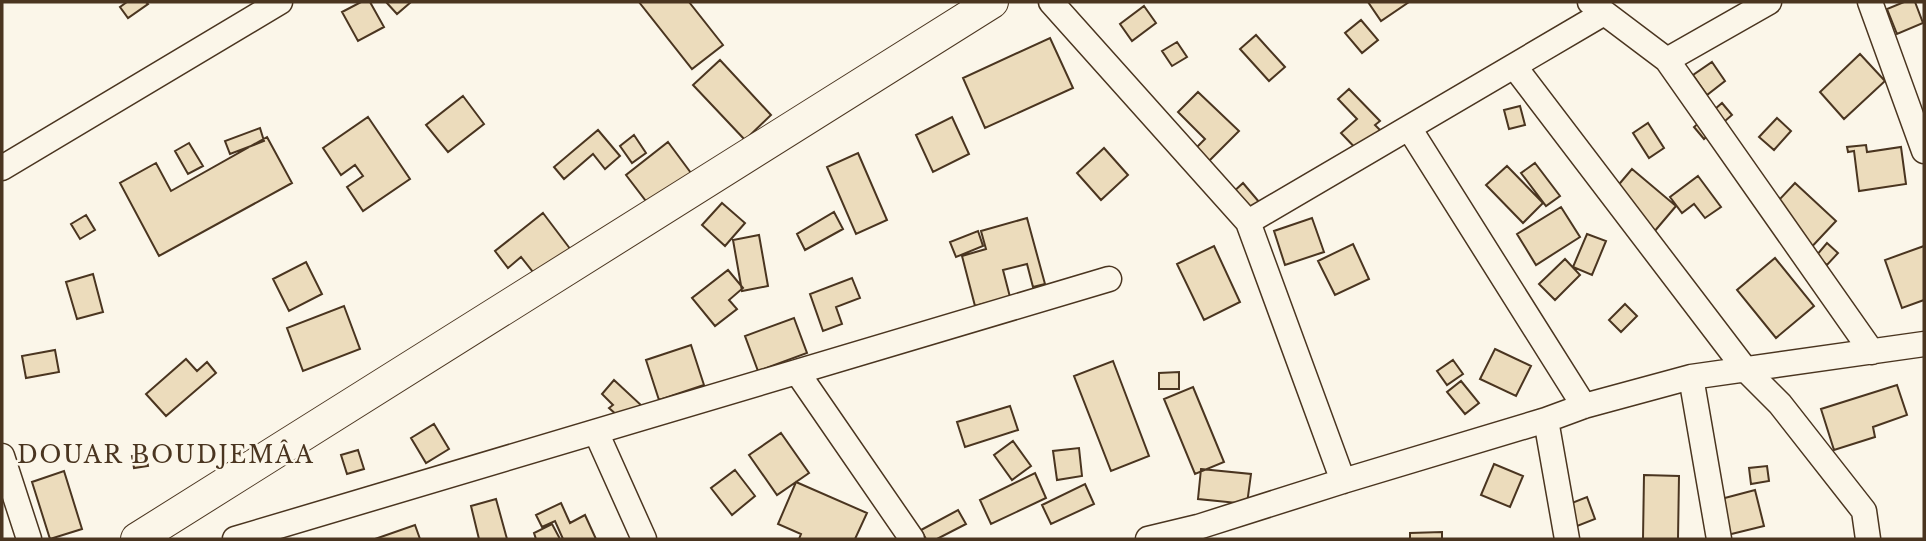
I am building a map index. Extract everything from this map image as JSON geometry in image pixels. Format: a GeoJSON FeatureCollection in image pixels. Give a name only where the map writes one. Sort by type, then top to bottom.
{"type":"FeatureCollection","features":[{"type":"Feature","properties":{"kind":"street"},"geometry":{"type":"LineString","coordinates":[[2,167],[280,2]]}},
{"type":"Feature","properties":{"kind":"street"},"geometry":{"type":"LineString","coordinates":[[137,539],[992,2]]}},
{"type":"Feature","properties":{"kind":"street"},"geometry":{"type":"LineString","coordinates":[[1051,2],[1248,222],[1343,481]]}},
{"type":"Feature","properties":{"kind":"street"},"geometry":{"type":"LineString","coordinates":[[1667,60],[1769,2]]}},
{"type":"Feature","properties":{"kind":"street"},"geometry":{"type":"LineString","coordinates":[[1870,2],[1924,151]]}},
{"type":"Feature","properties":{"kind":"street"},"geometry":{"type":"LineString","coordinates":[[1248,222],[1514,66],[1597,8],[1667,60],[1872,352]]}},
{"type":"Feature","properties":{"kind":"street"},"geometry":{"type":"LineString","coordinates":[[1514,66],[1745,369],[1780,404],[1864,511],[1868,539]]}},
{"type":"Feature","properties":{"kind":"street"},"geometry":{"type":"LineString","coordinates":[[1409,128],[1584,406]]}},
{"type":"Feature","properties":{"kind":"street"},"geometry":{"type":"LineString","coordinates":[[234,539],[1109,279]]}},
{"type":"Feature","properties":{"kind":"street"},"geometry":{"type":"LineString","coordinates":[[1147,539],[1200,533],[1343,481],[1546,421],[1584,406],[1691,377],[1924,344]]}},
{"type":"Feature","properties":{"kind":"street"},"geometry":{"type":"LineString","coordinates":[[797,372],[912,539]]}},
{"type":"Feature","properties":{"kind":"street"},"geometry":{"type":"LineString","coordinates":[[1691,377],[1719,539]]}},
{"type":"Feature","properties":{"kind":"street"},"geometry":{"type":"LineString","coordinates":[[1546,421],[1567,539]]}},
{"type":"Feature","properties":{"kind":"street"},"geometry":{"type":"LineString","coordinates":[[596,432],[644,539]]}},
{"type":"Feature","properties":{"kind":"street"},"geometry":{"type":"LineString","coordinates":[[2,456],[29,539]]}},
{"type":"Feature","properties":{"kind":"building"},"geometry":{"type":"Polygon","coordinates":[[[127,2],[148,4],[128,18],[120,7],[127,2]]]}},
{"type":"Feature","properties":{"kind":"building"},"geometry":{"type":"Polygon","coordinates":[[[361,2],[370,2],[384,27],[358,41],[342,12],[361,2]]]}},
{"type":"Feature","properties":{"kind":"building"},"geometry":{"type":"Polygon","coordinates":[[[386,2],[411,2],[397,14],[386,2]]]}},
{"type":"Feature","properties":{"kind":"building"},"geometry":{"type":"Polygon","coordinates":[[[639,2],[689,2],[723,45],[692,69],[639,2]]]}},
{"type":"Feature","properties":{"kind":"building"},"geometry":{"type":"Polygon","coordinates":[[[1368,2],[1409,2],[1381,21],[1368,2]]]}},
{"type":"Feature","properties":{"kind":"building"},"geometry":{"type":"Polygon","coordinates":[[[1904,2],[1915,2],[1923,23],[1897,34],[1887,9],[1904,2]]]}},
{"type":"Feature","properties":{"kind":"building"},"geometry":{"type":"Polygon","coordinates":[[[1144,6],[1156,23],[1132,41],[1120,24],[1144,6]]]}},
{"type":"Feature","properties":{"kind":"building"},"geometry":{"type":"Polygon","coordinates":[[[1361,20],[1378,40],[1362,53],[1345,33],[1361,20]]]}},
{"type":"Feature","properties":{"kind":"building"},"geometry":{"type":"Polygon","coordinates":[[[1256,35],[1285,67],[1269,81],[1240,49],[1256,35]]]}},
{"type":"Feature","properties":{"kind":"building"},"geometry":{"type":"Polygon","coordinates":[[[1050,38],[1073,88],[985,128],[963,78],[1050,38]]]}},
{"type":"Feature","properties":{"kind":"building"},"geometry":{"type":"Polygon","coordinates":[[[1177,42],[1187,57],[1172,66],[1162,51],[1177,42]]]}},
{"type":"Feature","properties":{"kind":"building"},"geometry":{"type":"Polygon","coordinates":[[[1860,54],[1885,81],[1844,119],[1820,92],[1860,54]]]}},
{"type":"Feature","properties":{"kind":"building"},"geometry":{"type":"Polygon","coordinates":[[[720,60],[771,115],[745,140],[693,85],[720,60]]]}},
{"type":"Feature","properties":{"kind":"building"},"geometry":{"type":"Polygon","coordinates":[[[1712,62],[1725,81],[1707,95],[1693,75],[1712,62]]]}},
{"type":"Feature","properties":{"kind":"building"},"geometry":{"type":"Polygon","coordinates":[[[1349,89],[1380,121],[1375,125],[1385,135],[1363,156],[1341,133],[1357,119],[1338,99],[1349,89]]]}},
{"type":"Feature","properties":{"kind":"building"},"geometry":{"type":"Polygon","coordinates":[[[1198,92],[1239,131],[1207,163],[1194,150],[1205,139],[1178,112],[1198,92]]]}},
{"type":"Feature","properties":{"kind":"building"},"geometry":{"type":"Polygon","coordinates":[[[463,96],[484,124],[448,152],[426,125],[463,96]]]}},
{"type":"Feature","properties":{"kind":"building"},"geometry":{"type":"Polygon","coordinates":[[[1722,103],[1732,115],[1704,139],[1694,127],[1722,103]]]}},
{"type":"Feature","properties":{"kind":"building"},"geometry":{"type":"Polygon","coordinates":[[[1520,106],[1525,125],[1509,129],[1504,110],[1520,106]]]}},
{"type":"Feature","properties":{"kind":"building"},"geometry":{"type":"Polygon","coordinates":[[[368,117],[410,179],[363,211],[347,187],[363,176],[355,165],[341,175],[323,148],[368,117]]]}},
{"type":"Feature","properties":{"kind":"building"},"geometry":{"type":"Polygon","coordinates":[[[952,117],[969,154],[933,172],[916,135],[952,117]]]}},
{"type":"Feature","properties":{"kind":"building"},"geometry":{"type":"Polygon","coordinates":[[[1777,118],[1791,131],[1774,150],[1759,137],[1777,118]]]}},
{"type":"Feature","properties":{"kind":"building"},"geometry":{"type":"Polygon","coordinates":[[[1648,123],[1664,148],[1649,158],[1633,133],[1648,123]]]}},
{"type":"Feature","properties":{"kind":"building"},"geometry":{"type":"Polygon","coordinates":[[[260,128],[264,141],[230,154],[225,141],[260,128]]]}},
{"type":"Feature","properties":{"kind":"building"},"geometry":{"type":"Polygon","coordinates":[[[598,130],[620,156],[605,169],[593,154],[564,179],[554,167],[598,130]]]}},
{"type":"Feature","properties":{"kind":"building"},"geometry":{"type":"Polygon","coordinates":[[[634,135],[646,153],[632,163],[620,146],[634,135]]]}},
{"type":"Feature","properties":{"kind":"building"},"geometry":{"type":"Polygon","coordinates":[[[267,137],[292,183],[159,256],[120,183],[156,163],[171,191],[267,137]]]}},
{"type":"Feature","properties":{"kind":"building"},"geometry":{"type":"Polygon","coordinates":[[[668,142],[691,173],[649,205],[626,175],[668,142]]]}},
{"type":"Feature","properties":{"kind":"building"},"geometry":{"type":"Polygon","coordinates":[[[189,143],[203,166],[188,174],[175,151],[189,143]]]}},
{"type":"Feature","properties":{"kind":"building"},"geometry":{"type":"Polygon","coordinates":[[[1866,145],[1867,152],[1901,147],[1906,184],[1859,191],[1854,151],[1848,152],[1847,147],[1866,145]]]}},
{"type":"Feature","properties":{"kind":"building"},"geometry":{"type":"Polygon","coordinates":[[[1104,148],[1128,175],[1101,200],[1077,173],[1104,148]]]}},
{"type":"Feature","properties":{"kind":"building"},"geometry":{"type":"Polygon","coordinates":[[[858,153],[887,220],[856,234],[827,167],[858,153]]]}},
{"type":"Feature","properties":{"kind":"building"},"geometry":{"type":"Polygon","coordinates":[[[1535,163],[1560,196],[1546,206],[1521,173],[1535,163]]]}},
{"type":"Feature","properties":{"kind":"building"},"geometry":{"type":"Polygon","coordinates":[[[1507,166],[1543,203],[1523,223],[1486,185],[1507,166]]]}},
{"type":"Feature","properties":{"kind":"building"},"geometry":{"type":"Polygon","coordinates":[[[1632,169],[1676,206],[1648,239],[1604,202],[1632,169]]]}},
{"type":"Feature","properties":{"kind":"building"},"geometry":{"type":"Polygon","coordinates":[[[1698,176],[1721,207],[1705,218],[1694,204],[1682,213],[1670,197],[1698,176]]]}},
{"type":"Feature","properties":{"kind":"building"},"geometry":{"type":"Polygon","coordinates":[[[1243,183],[1265,209],[1254,220],[1231,194],[1243,183]]]}},
{"type":"Feature","properties":{"kind":"building"},"geometry":{"type":"Polygon","coordinates":[[[1795,183],[1836,221],[1805,254],[1764,216],[1795,183]]]}},
{"type":"Feature","properties":{"kind":"building"},"geometry":{"type":"Polygon","coordinates":[[[722,203],[745,223],[725,246],[702,225],[722,203]]]}},
{"type":"Feature","properties":{"kind":"building"},"geometry":{"type":"Polygon","coordinates":[[[1561,207],[1580,237],[1536,265],[1517,234],[1561,207]]]}},
{"type":"Feature","properties":{"kind":"building"},"geometry":{"type":"Polygon","coordinates":[[[834,212],[843,229],[805,250],[797,234],[834,212]]]}},
{"type":"Feature","properties":{"kind":"building"},"geometry":{"type":"Polygon","coordinates":[[[543,213],[571,250],[537,277],[521,257],[508,268],[495,251],[543,213]]]}},
{"type":"Feature","properties":{"kind":"building"},"geometry":{"type":"Polygon","coordinates":[[[86,215],[95,230],[80,239],[71,224],[86,215]]]}},
{"type":"Feature","properties":{"kind":"building"},"geometry":{"type":"Polygon","coordinates":[[[1027,218],[1045,284],[1033,287],[1027,264],[1003,270],[1010,297],[975,306],[962,256],[986,249],[981,231],[1027,218]]]}},
{"type":"Feature","properties":{"kind":"building"},"geometry":{"type":"Polygon","coordinates":[[[1312,218],[1324,252],[1285,265],[1274,231],[1312,218]]]}},
{"type":"Feature","properties":{"kind":"building"},"geometry":{"type":"Polygon","coordinates":[[[978,231],[983,246],[956,257],[950,242],[978,231]]]}},
{"type":"Feature","properties":{"kind":"building"},"geometry":{"type":"Polygon","coordinates":[[[1587,234],[1606,241],[1592,275],[1573,267],[1587,234]]]}},
{"type":"Feature","properties":{"kind":"building"},"geometry":{"type":"Polygon","coordinates":[[[759,235],[768,286],[742,291],[733,240],[759,235]]]}},
{"type":"Feature","properties":{"kind":"building"},"geometry":{"type":"Polygon","coordinates":[[[1827,243],[1838,253],[1827,265],[1816,256],[1827,243]]]}},
{"type":"Feature","properties":{"kind":"building"},"geometry":{"type":"Polygon","coordinates":[[[1353,244],[1369,279],[1335,295],[1318,261],[1353,244]]]}},
{"type":"Feature","properties":{"kind":"building"},"geometry":{"type":"Polygon","coordinates":[[[1214,246],[1240,302],[1204,320],[1177,264],[1214,246]]]}},
{"type":"Feature","properties":{"kind":"building"},"geometry":{"type":"Polygon","coordinates":[[[1924,246],[1924,300],[1902,308],[1885,260],[1924,246]]]}},
{"type":"Feature","properties":{"kind":"building"},"geometry":{"type":"Polygon","coordinates":[[[1775,258],[1814,306],[1776,338],[1737,290],[1775,258]]]}},
{"type":"Feature","properties":{"kind":"building"},"geometry":{"type":"Polygon","coordinates":[[[1565,259],[1580,275],[1555,300],[1539,284],[1565,259]]]}},
{"type":"Feature","properties":{"kind":"building"},"geometry":{"type":"Polygon","coordinates":[[[306,262],[322,294],[289,311],[273,279],[306,262]]]}},
{"type":"Feature","properties":{"kind":"building"},"geometry":{"type":"Polygon","coordinates":[[[728,270],[743,288],[729,300],[737,309],[715,326],[692,298],[728,270]]]}},
{"type":"Feature","properties":{"kind":"building"},"geometry":{"type":"Polygon","coordinates":[[[93,274],[103,312],[77,319],[66,282],[93,274]]]}},
{"type":"Feature","properties":{"kind":"building"},"geometry":{"type":"Polygon","coordinates":[[[852,278],[860,298],[836,307],[842,324],[823,331],[810,294],[852,278]]]}},
{"type":"Feature","properties":{"kind":"building"},"geometry":{"type":"Polygon","coordinates":[[[1625,304],[1637,316],[1621,332],[1609,320],[1625,304]]]}},
{"type":"Feature","properties":{"kind":"building"},"geometry":{"type":"Polygon","coordinates":[[[344,306],[360,349],[303,371],[287,328],[344,306]]]}},
{"type":"Feature","properties":{"kind":"building"},"geometry":{"type":"Polygon","coordinates":[[[794,318],[807,353],[758,371],[745,336],[794,318]]]}},
{"type":"Feature","properties":{"kind":"building"},"geometry":{"type":"Polygon","coordinates":[[[691,345],[704,385],[659,400],[646,360],[691,345]]]}},
{"type":"Feature","properties":{"kind":"building"},"geometry":{"type":"Polygon","coordinates":[[[1495,349],[1531,366],[1516,396],[1480,379],[1495,349]]]}},
{"type":"Feature","properties":{"kind":"building"},"geometry":{"type":"Polygon","coordinates":[[[55,350],[59,372],[26,378],[22,356],[55,350]]]}},
{"type":"Feature","properties":{"kind":"building"},"geometry":{"type":"Polygon","coordinates":[[[186,359],[197,371],[207,362],[216,373],[166,416],[146,394],[186,359]]]}},
{"type":"Feature","properties":{"kind":"building"},"geometry":{"type":"Polygon","coordinates":[[[1453,360],[1463,374],[1447,385],[1437,371],[1453,360]]]}},
{"type":"Feature","properties":{"kind":"building"},"geometry":{"type":"Polygon","coordinates":[[[1113,361],[1149,456],[1111,471],[1074,376],[1113,361]]]}},
{"type":"Feature","properties":{"kind":"building"},"geometry":{"type":"Polygon","coordinates":[[[1179,372],[1179,389],[1159,389],[1159,373],[1179,372]]]}},
{"type":"Feature","properties":{"kind":"building"},"geometry":{"type":"Polygon","coordinates":[[[614,380],[642,406],[627,424],[609,408],[613,405],[602,394],[614,380]]]}},
{"type":"Feature","properties":{"kind":"building"},"geometry":{"type":"Polygon","coordinates":[[[1461,381],[1479,403],[1465,414],[1447,392],[1461,381]]]}},
{"type":"Feature","properties":{"kind":"building"},"geometry":{"type":"Polygon","coordinates":[[[1897,385],[1907,415],[1873,427],[1875,437],[1834,450],[1821,409],[1897,385]]]}},
{"type":"Feature","properties":{"kind":"building"},"geometry":{"type":"Polygon","coordinates":[[[1193,387],[1224,462],[1195,474],[1164,399],[1193,387]]]}},
{"type":"Feature","properties":{"kind":"building"},"geometry":{"type":"Polygon","coordinates":[[[1010,406],[1018,430],[965,447],[957,422],[1010,406]]]}},
{"type":"Feature","properties":{"kind":"building"},"geometry":{"type":"Polygon","coordinates":[[[434,424],[449,449],[426,463],[411,438],[434,424]]]}},
{"type":"Feature","properties":{"kind":"building"},"geometry":{"type":"Polygon","coordinates":[[[781,433],[809,473],[777,495],[749,455],[781,433]]]}},
{"type":"Feature","properties":{"kind":"building"},"geometry":{"type":"Polygon","coordinates":[[[1013,441],[1031,466],[1012,480],[994,455],[1013,441]]]}},
{"type":"Feature","properties":{"kind":"building"},"geometry":{"type":"Polygon","coordinates":[[[1079,448],[1082,476],[1057,480],[1053,451],[1079,448]]]}},
{"type":"Feature","properties":{"kind":"building"},"geometry":{"type":"Polygon","coordinates":[[[358,450],[364,469],[347,474],[341,455],[358,450]]]}},
{"type":"Feature","properties":{"kind":"building"},"geometry":{"type":"Polygon","coordinates":[[[146,454],[148,466],[134,468],[132,456],[146,454]]]}},
{"type":"Feature","properties":{"kind":"building"},"geometry":{"type":"Polygon","coordinates":[[[1494,464],[1523,476],[1510,507],[1481,495],[1494,464]]]}},
{"type":"Feature","properties":{"kind":"building"},"geometry":{"type":"Polygon","coordinates":[[[1767,466],[1769,481],[1751,484],[1749,468],[1767,466]]]}},
{"type":"Feature","properties":{"kind":"building"},"geometry":{"type":"Polygon","coordinates":[[[1201,469],[1251,474],[1247,504],[1198,499],[1201,469]]]}},
{"type":"Feature","properties":{"kind":"building"},"geometry":{"type":"Polygon","coordinates":[[[735,470],[755,496],[732,515],[711,488],[735,470]]]}},
{"type":"Feature","properties":{"kind":"building"},"geometry":{"type":"Polygon","coordinates":[[[64,471],[82,529],[50,539],[32,482],[64,471]]]}},
{"type":"Feature","properties":{"kind":"building"},"geometry":{"type":"Polygon","coordinates":[[[1035,473],[1046,498],[991,524],[980,500],[1035,473]]]}},
{"type":"Feature","properties":{"kind":"building"},"geometry":{"type":"Polygon","coordinates":[[[1644,475],[1679,476],[1678,539],[1643,539],[1644,475]]]}},
{"type":"Feature","properties":{"kind":"building"},"geometry":{"type":"Polygon","coordinates":[[[796,482],[867,513],[855,539],[799,539],[801,534],[778,524],[796,482]]]}},
{"type":"Feature","properties":{"kind":"building"},"geometry":{"type":"Polygon","coordinates":[[[1085,484],[1094,504],[1051,524],[1042,505],[1085,484]]]}},
{"type":"Feature","properties":{"kind":"building"},"geometry":{"type":"Polygon","coordinates":[[[1755,490],[1764,526],[1711,539],[1702,504],[1755,490]]]}},
{"type":"Feature","properties":{"kind":"building"},"geometry":{"type":"Polygon","coordinates":[[[1587,497],[1595,519],[1567,530],[1559,508],[1587,497]]]}},
{"type":"Feature","properties":{"kind":"building"},"geometry":{"type":"Polygon","coordinates":[[[496,499],[507,539],[479,539],[471,506],[496,499]]]}},
{"type":"Feature","properties":{"kind":"building"},"geometry":{"type":"Polygon","coordinates":[[[561,503],[570,523],[585,515],[596,539],[563,539],[555,521],[542,527],[536,515],[561,503]]]}},
{"type":"Feature","properties":{"kind":"building"},"geometry":{"type":"Polygon","coordinates":[[[958,510],[966,524],[937,539],[926,539],[921,530],[958,510]]]}},
{"type":"Feature","properties":{"kind":"building"},"geometry":{"type":"Polygon","coordinates":[[[552,524],[560,539],[536,539],[534,533],[552,524]]]}},
{"type":"Feature","properties":{"kind":"building"},"geometry":{"type":"Polygon","coordinates":[[[415,525],[420,539],[375,539],[415,525]]]}},
{"type":"Feature","properties":{"kind":"building"},"geometry":{"type":"Polygon","coordinates":[[[1442,532],[1442,539],[1410,539],[1410,533],[1442,532]]]}},
{"type":"Feature","properties":{"kind":"district","name":"DOUAR BOUDJEMÂA"},"geometry":{"type":"Point","coordinates":[166,455]}}]}
